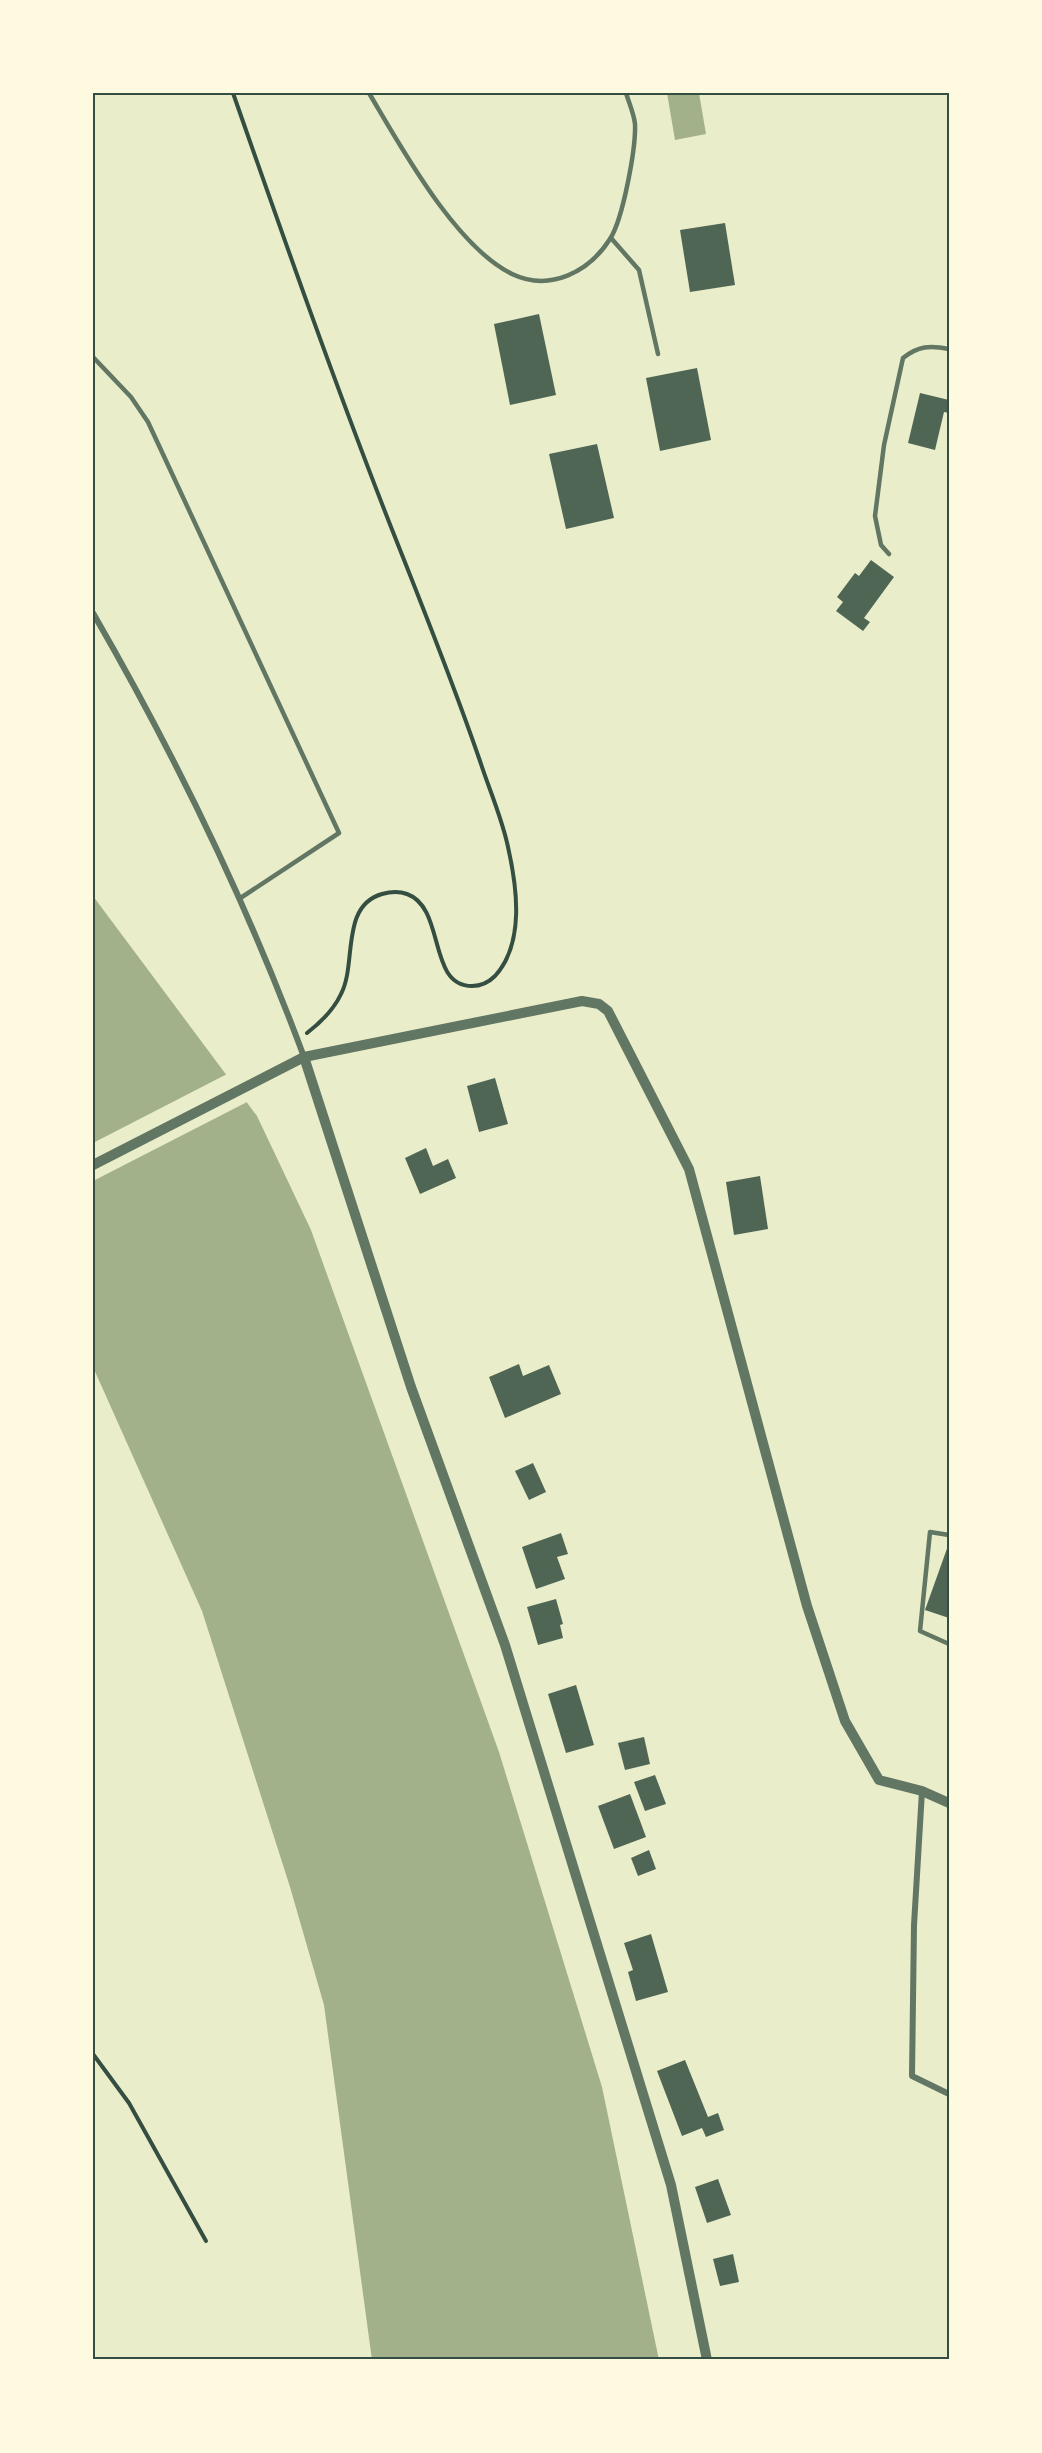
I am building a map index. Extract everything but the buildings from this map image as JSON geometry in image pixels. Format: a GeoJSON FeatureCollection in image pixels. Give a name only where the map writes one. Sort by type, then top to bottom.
{"type":"FeatureCollection","features":[{"type":"Feature","properties":{"kind":"street"},"geometry":{"type":"LineString","coordinates":[[93,614],[144,702],[204,820],[304,1058],[411,1387],[505,1645],[671,2185],[707,2360]]}},
{"type":"Feature","properties":{"kind":"street"},"geometry":{"type":"LineString","coordinates":[[93,1165],[304,1058],[582,1001],[599,1004],[608,1011],[689,1169],[807,1606],[845,1721],[879,1780],[922,1791],[949,1803]]}},
{"type":"Feature","properties":{"kind":"street"},"geometry":{"type":"LineString","coordinates":[[922,1791],[914,1925],[912,2076],[949,2094]]}},
{"type":"Feature","properties":{"kind":"lane"},"geometry":{"type":"LineString","coordinates":[[369,93],[436,200],[488,258],[513,274],[536,281],[575,274],[592,260],[611,238],[623,201],[633,146],[635,122],[626,93]]}},
{"type":"Feature","properties":{"kind":"lane"},"geometry":{"type":"LineString","coordinates":[[611,238],[639,270],[658,354]]}},
{"type":"Feature","properties":{"kind":"lane"},"geometry":{"type":"LineString","coordinates":[[889,554],[881,545],[875,516],[884,445],[903,358],[913,350],[924,346],[949,350]]}},
{"type":"Feature","properties":{"kind":"lane"},"geometry":{"type":"LineString","coordinates":[[93,357],[131,398],[148,422],[339,833],[239,899]]}},
{"type":"Feature","properties":{"kind":"lane"},"geometry":{"type":"LineString","coordinates":[[949,1535],[930,1532],[920,1631],[949,1644]]}},
{"type":"Feature","properties":{"kind":"path"},"geometry":{"type":"LineString","coordinates":[[233,93],[333,379],[454,686],[508,844],[515,891],[513,942],[507,959],[493,978],[478,987],[464,986],[452,979],[444,968],[430,921],[422,904],[407,894],[390,892],[370,898],[357,917],[350,940],[351,966],[341,996],[319,1023]]}},
{"type":"Feature","properties":{"kind":"path"},"geometry":{"type":"LineString","coordinates":[[93,2054],[129,2103],[206,2241]]}},
{"type":"Feature","properties":{"kind":"shaded area"},"geometry":{"type":"Polygon","coordinates":[[[667,93],[699,93],[706,134],[675,140],[667,93]]]}},
{"type":"Feature","properties":{"kind":"shaded area"},"geometry":{"type":"Polygon","coordinates":[[[93,896],[257,1116],[311,1230],[499,1752],[602,2087],[659,2360],[372,2360],[324,2005],[290,1887],[202,1611],[93,1367],[93,896]]]}},
{"type":"Feature","properties":{"kind":"pier"},"geometry":{"type":"Polygon","coordinates":[[[229,1073],[249,1101],[93,1181],[93,1143],[229,1073]]]}}]}
